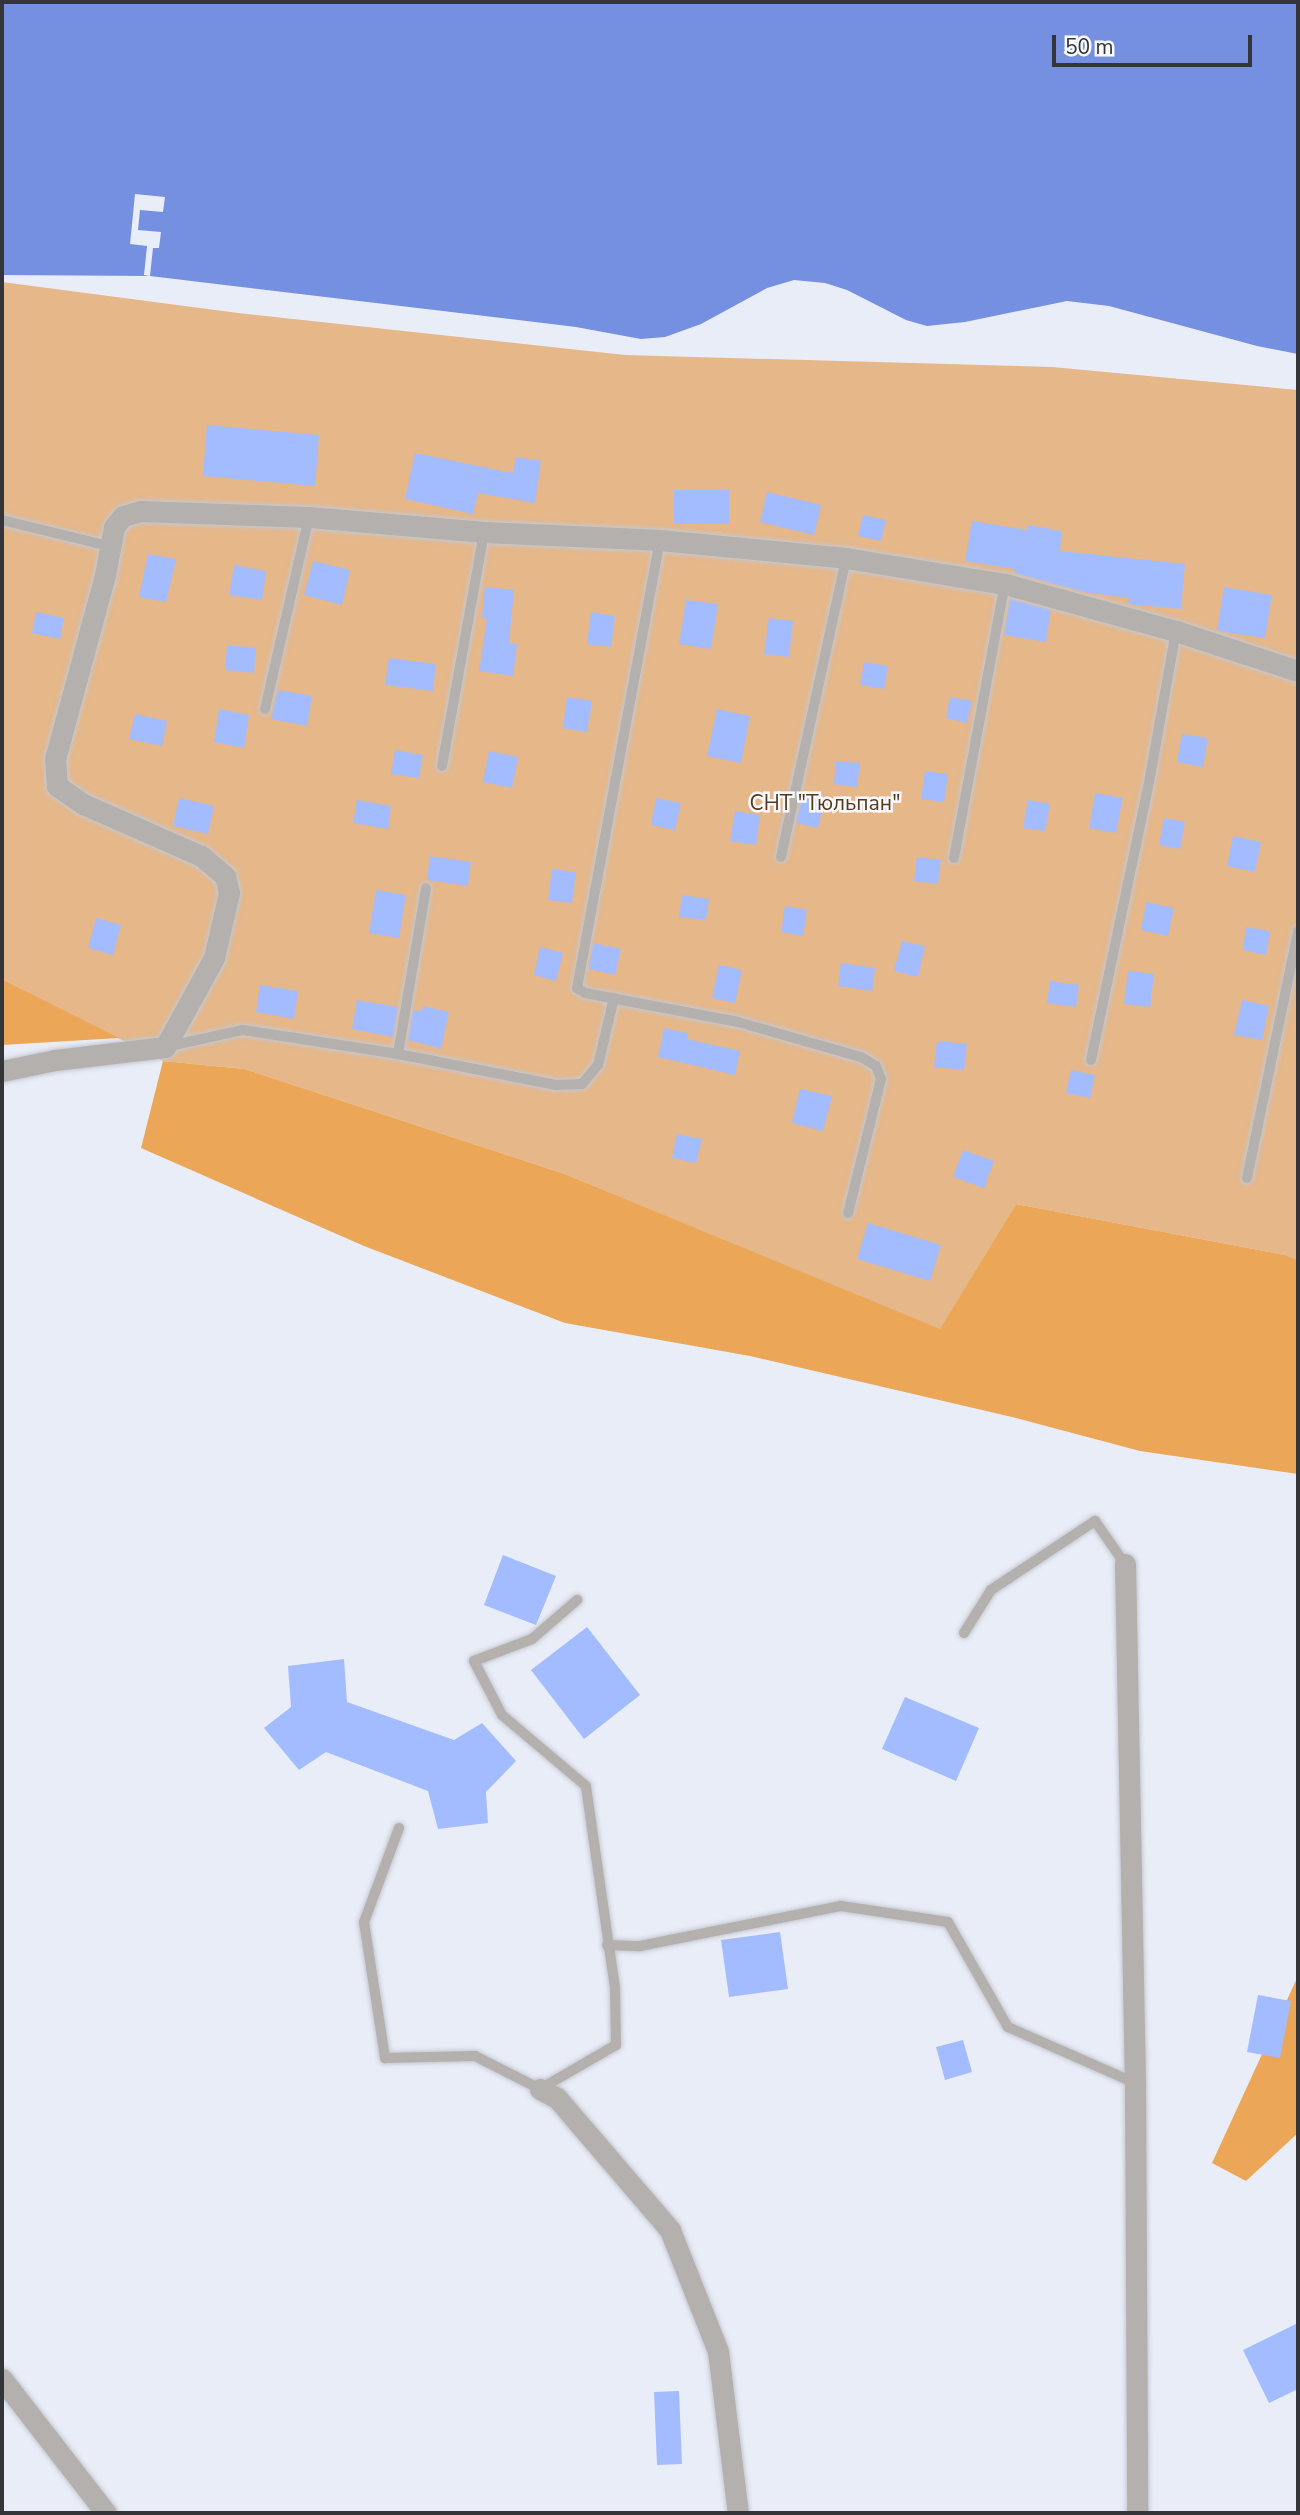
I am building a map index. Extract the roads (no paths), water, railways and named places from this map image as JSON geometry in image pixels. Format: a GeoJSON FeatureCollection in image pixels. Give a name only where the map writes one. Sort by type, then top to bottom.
{"type":"FeatureCollection","features":[{"type":"Feature","properties":{"kind":"street"},"geometry":{"type":"LineString","coordinates":[[2,1071],[55,1060],[165,1047],[214,958],[229,893],[225,876],[201,856],[83,804],[57,786],[55,759],[104,575],[114,527],[123,516],[140,511],[309,517],[484,532],[660,540],[846,558],[1005,584],[1176,631],[1298,671]]}},
{"type":"Feature","properties":{"kind":"street"},"geometry":{"type":"LineString","coordinates":[[1125,1564],[1135,2083],[1137,2513]]}},
{"type":"Feature","properties":{"kind":"street"},"geometry":{"type":"LineString","coordinates":[[540,2089],[557,2098],[670,2230],[718,2351],[738,2513]]}},
{"type":"Feature","properties":{"kind":"street"},"geometry":{"type":"LineString","coordinates":[[2,2379],[106,2513]]}},
{"type":"Feature","properties":{"kind":"lane"},"geometry":{"type":"LineString","coordinates":[[265,709],[309,517]]}},
{"type":"Feature","properties":{"kind":"lane"},"geometry":{"type":"LineString","coordinates":[[2,520],[109,546]]}},
{"type":"Feature","properties":{"kind":"lane"},"geometry":{"type":"LineString","coordinates":[[442,766],[484,532]]}},
{"type":"Feature","properties":{"kind":"lane"},"geometry":{"type":"LineString","coordinates":[[660,540],[577,988],[585,993],[738,1022],[862,1057],[876,1066],[881,1079],[848,1213]]}},
{"type":"Feature","properties":{"kind":"lane"},"geometry":{"type":"LineString","coordinates":[[781,857],[846,558]]}},
{"type":"Feature","properties":{"kind":"lane"},"geometry":{"type":"LineString","coordinates":[[954,858],[1005,584]]}},
{"type":"Feature","properties":{"kind":"lane"},"geometry":{"type":"LineString","coordinates":[[1091,1060],[1150,777],[1176,631]]}},
{"type":"Feature","properties":{"kind":"lane"},"geometry":{"type":"LineString","coordinates":[[398,1055],[426,888]]}},
{"type":"Feature","properties":{"kind":"lane"},"geometry":{"type":"LineString","coordinates":[[1247,1178],[1298,931]]}},
{"type":"Feature","properties":{"kind":"lane"},"geometry":{"type":"LineString","coordinates":[[165,1047],[243,1030],[398,1055],[556,1085],[582,1084],[598,1065],[614,998]]}},
{"type":"Feature","properties":{"kind":"lane"},"geometry":{"type":"LineString","coordinates":[[964,1633],[991,1590],[1095,1521],[1125,1564]]}},
{"type":"Feature","properties":{"kind":"lane"},"geometry":{"type":"LineString","coordinates":[[399,1828],[364,1922],[385,2058],[475,2056],[540,2089],[616,2045],[615,1988],[586,1786],[502,1715],[474,1661],[532,1639],[577,1600]]}},
{"type":"Feature","properties":{"kind":"lane"},"geometry":{"type":"LineString","coordinates":[[607,1945],[640,1946],[841,1906],[948,1922],[1008,2027],[1135,2083]]}},
{"type":"Feature","properties":{"kind":"water"},"geometry":{"type":"Polygon","coordinates":[[[2,2],[1298,2],[1298,354],[1257,346],[1109,306],[1067,301],[965,322],[927,326],[906,320],[847,290],[825,283],[794,280],[767,288],[701,324],[665,337],[641,339],[576,327],[150,276],[2,275],[2,2]]]}},
{"type":"Feature","properties":{"kind":"park label","name":"СНТ \"Тюльпан\""},"geometry":{"type":"Point","coordinates":[825,803]}}]}
